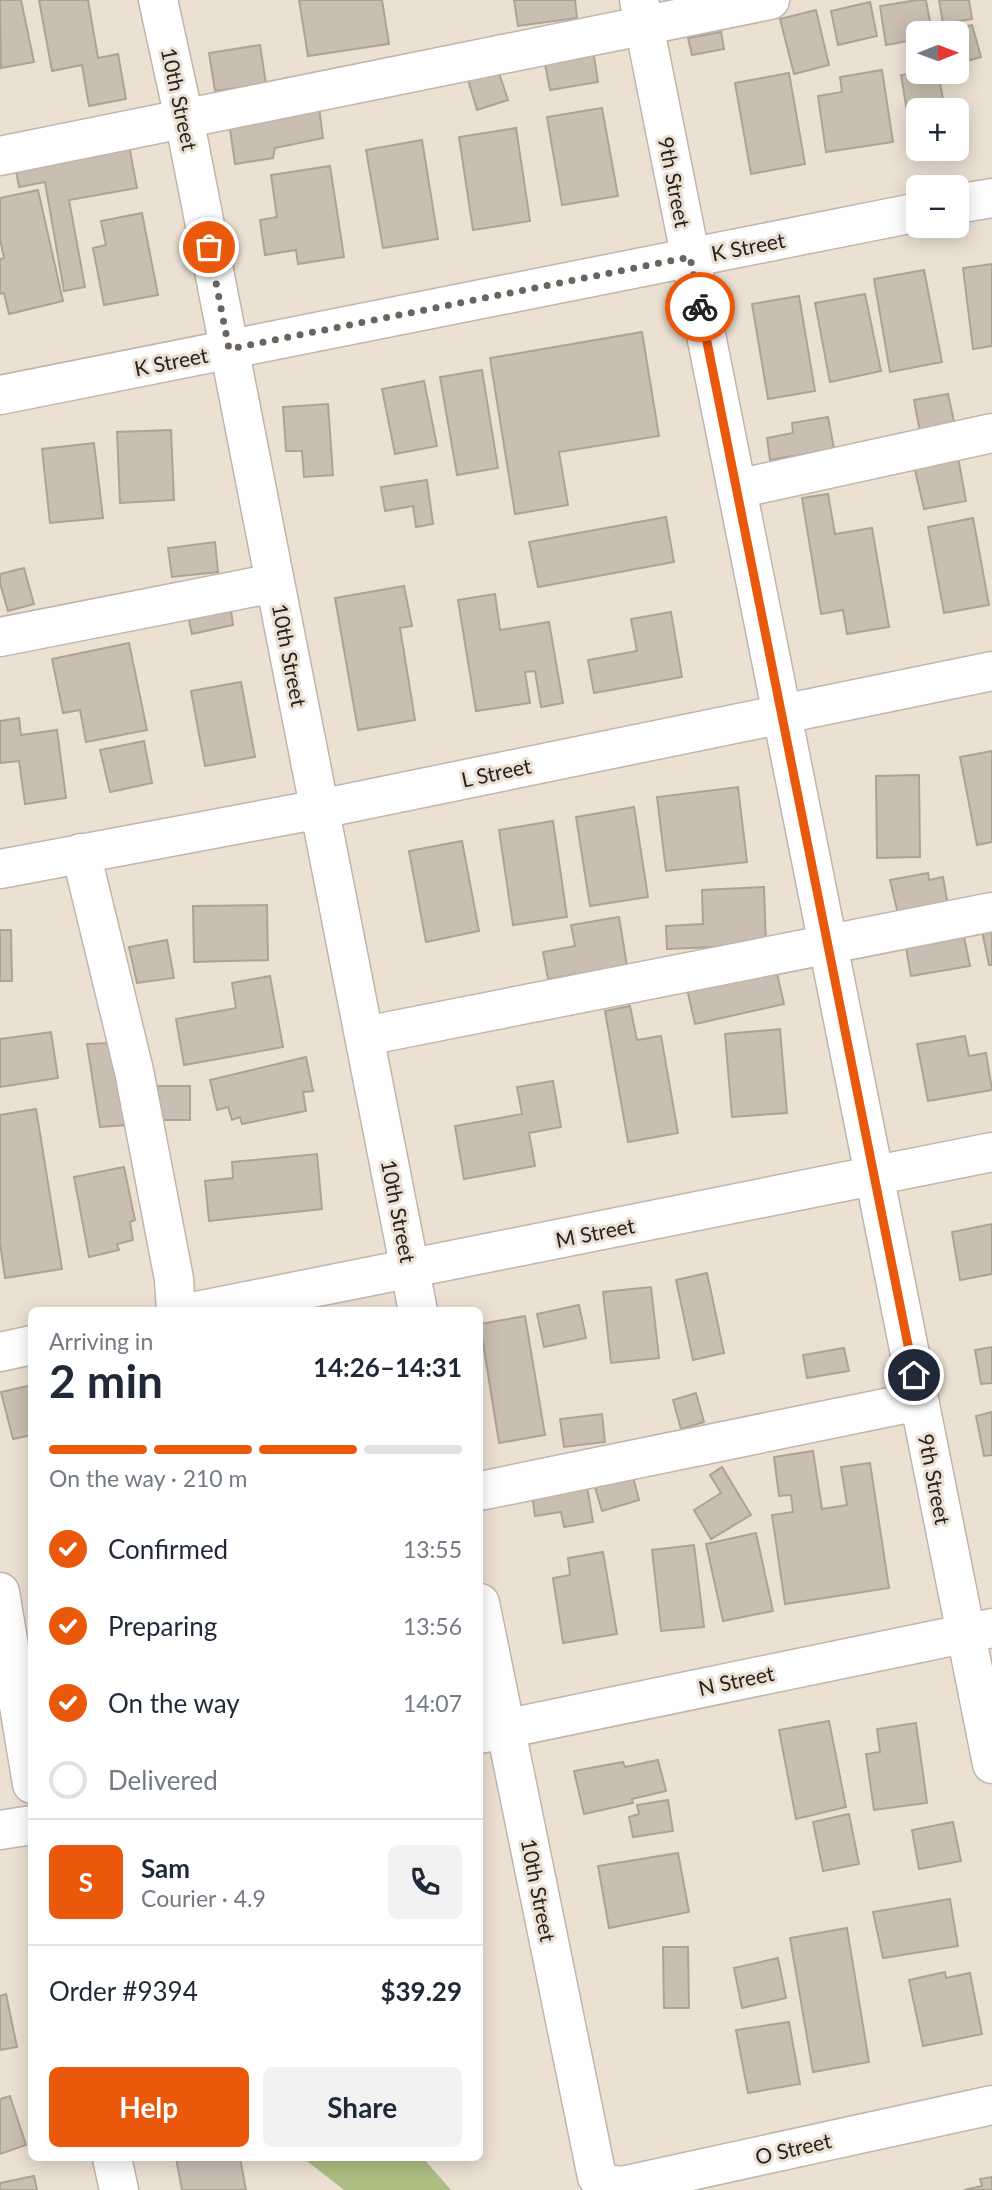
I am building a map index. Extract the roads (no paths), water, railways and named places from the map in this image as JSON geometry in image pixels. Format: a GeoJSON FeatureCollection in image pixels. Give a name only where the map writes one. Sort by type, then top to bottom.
{"type":"FeatureCollection","features":[{"type":"Feature","properties":{"kind":"street","name":"10th Street"},"geometry":{"type":"LineString","coordinates":[[158,0],[184,118],[417,1307]]}},
{"type":"Feature","properties":{"kind":"street"},"geometry":{"type":"LineString","coordinates":[[0,156],[184,118],[641,13],[769,0]]}},
{"type":"Feature","properties":{"kind":"street","name":"9th Street"},"geometry":{"type":"LineString","coordinates":[[641,13],[919,1401],[979,1630],[992,1764]]}},
{"type":"Feature","properties":{"kind":"street"},"geometry":{"type":"LineString","coordinates":[[969,203],[992,198]]}},
{"type":"Feature","properties":{"kind":"street","name":"K Street"},"geometry":{"type":"LineString","coordinates":[[0,395],[906,215]]}},
{"type":"Feature","properties":{"kind":"street"},"geometry":{"type":"LineString","coordinates":[[737,489],[992,433]]}},
{"type":"Feature","properties":{"kind":"street"},"geometry":{"type":"LineString","coordinates":[[0,637],[275,583]]}},
{"type":"Feature","properties":{"kind":"street","name":"L Street"},"geometry":{"type":"LineString","coordinates":[[0,869],[320,809],[992,671]]}},
{"type":"Feature","properties":{"kind":"street"},"geometry":{"type":"LineString","coordinates":[[80,853],[134,1071],[174,1279],[176,1307]]}},
{"type":"Feature","properties":{"kind":"street"},"geometry":{"type":"LineString","coordinates":[[365,1036],[992,912]]}},
{"type":"Feature","properties":{"kind":"street","name":"M Street"},"geometry":{"type":"LineString","coordinates":[[217,1307],[992,1152]]}},
{"type":"Feature","properties":{"kind":"street"},"geometry":{"type":"LineString","coordinates":[[0,1352],[28,1346]]}},
{"type":"Feature","properties":{"kind":"street"},"geometry":{"type":"LineString","coordinates":[[483,1490],[919,1401]]}},
{"type":"Feature","properties":{"kind":"street"},"geometry":{"type":"LineString","coordinates":[[0,1592],[28,1760]]}},
{"type":"Feature","properties":{"kind":"street","name":"N Street"},"geometry":{"type":"LineString","coordinates":[[493,1731],[979,1630]]}},
{"type":"Feature","properties":{"kind":"street","name":"10th Street"},"geometry":{"type":"LineString","coordinates":[[483,1633],[493,1731],[597,2177]]}},
{"type":"Feature","properties":{"kind":"street"},"geometry":{"type":"LineString","coordinates":[[0,1830],[28,1826]]}},
{"type":"Feature","properties":{"kind":"street","name":"O Street"},"geometry":{"type":"LineString","coordinates":[[597,2177],[608,2185],[622,2186],[992,2105]]}},
{"type":"Feature","properties":{"kind":"street"},"geometry":{"type":"LineString","coordinates":[[113,2161],[119,2190]]}}]}
